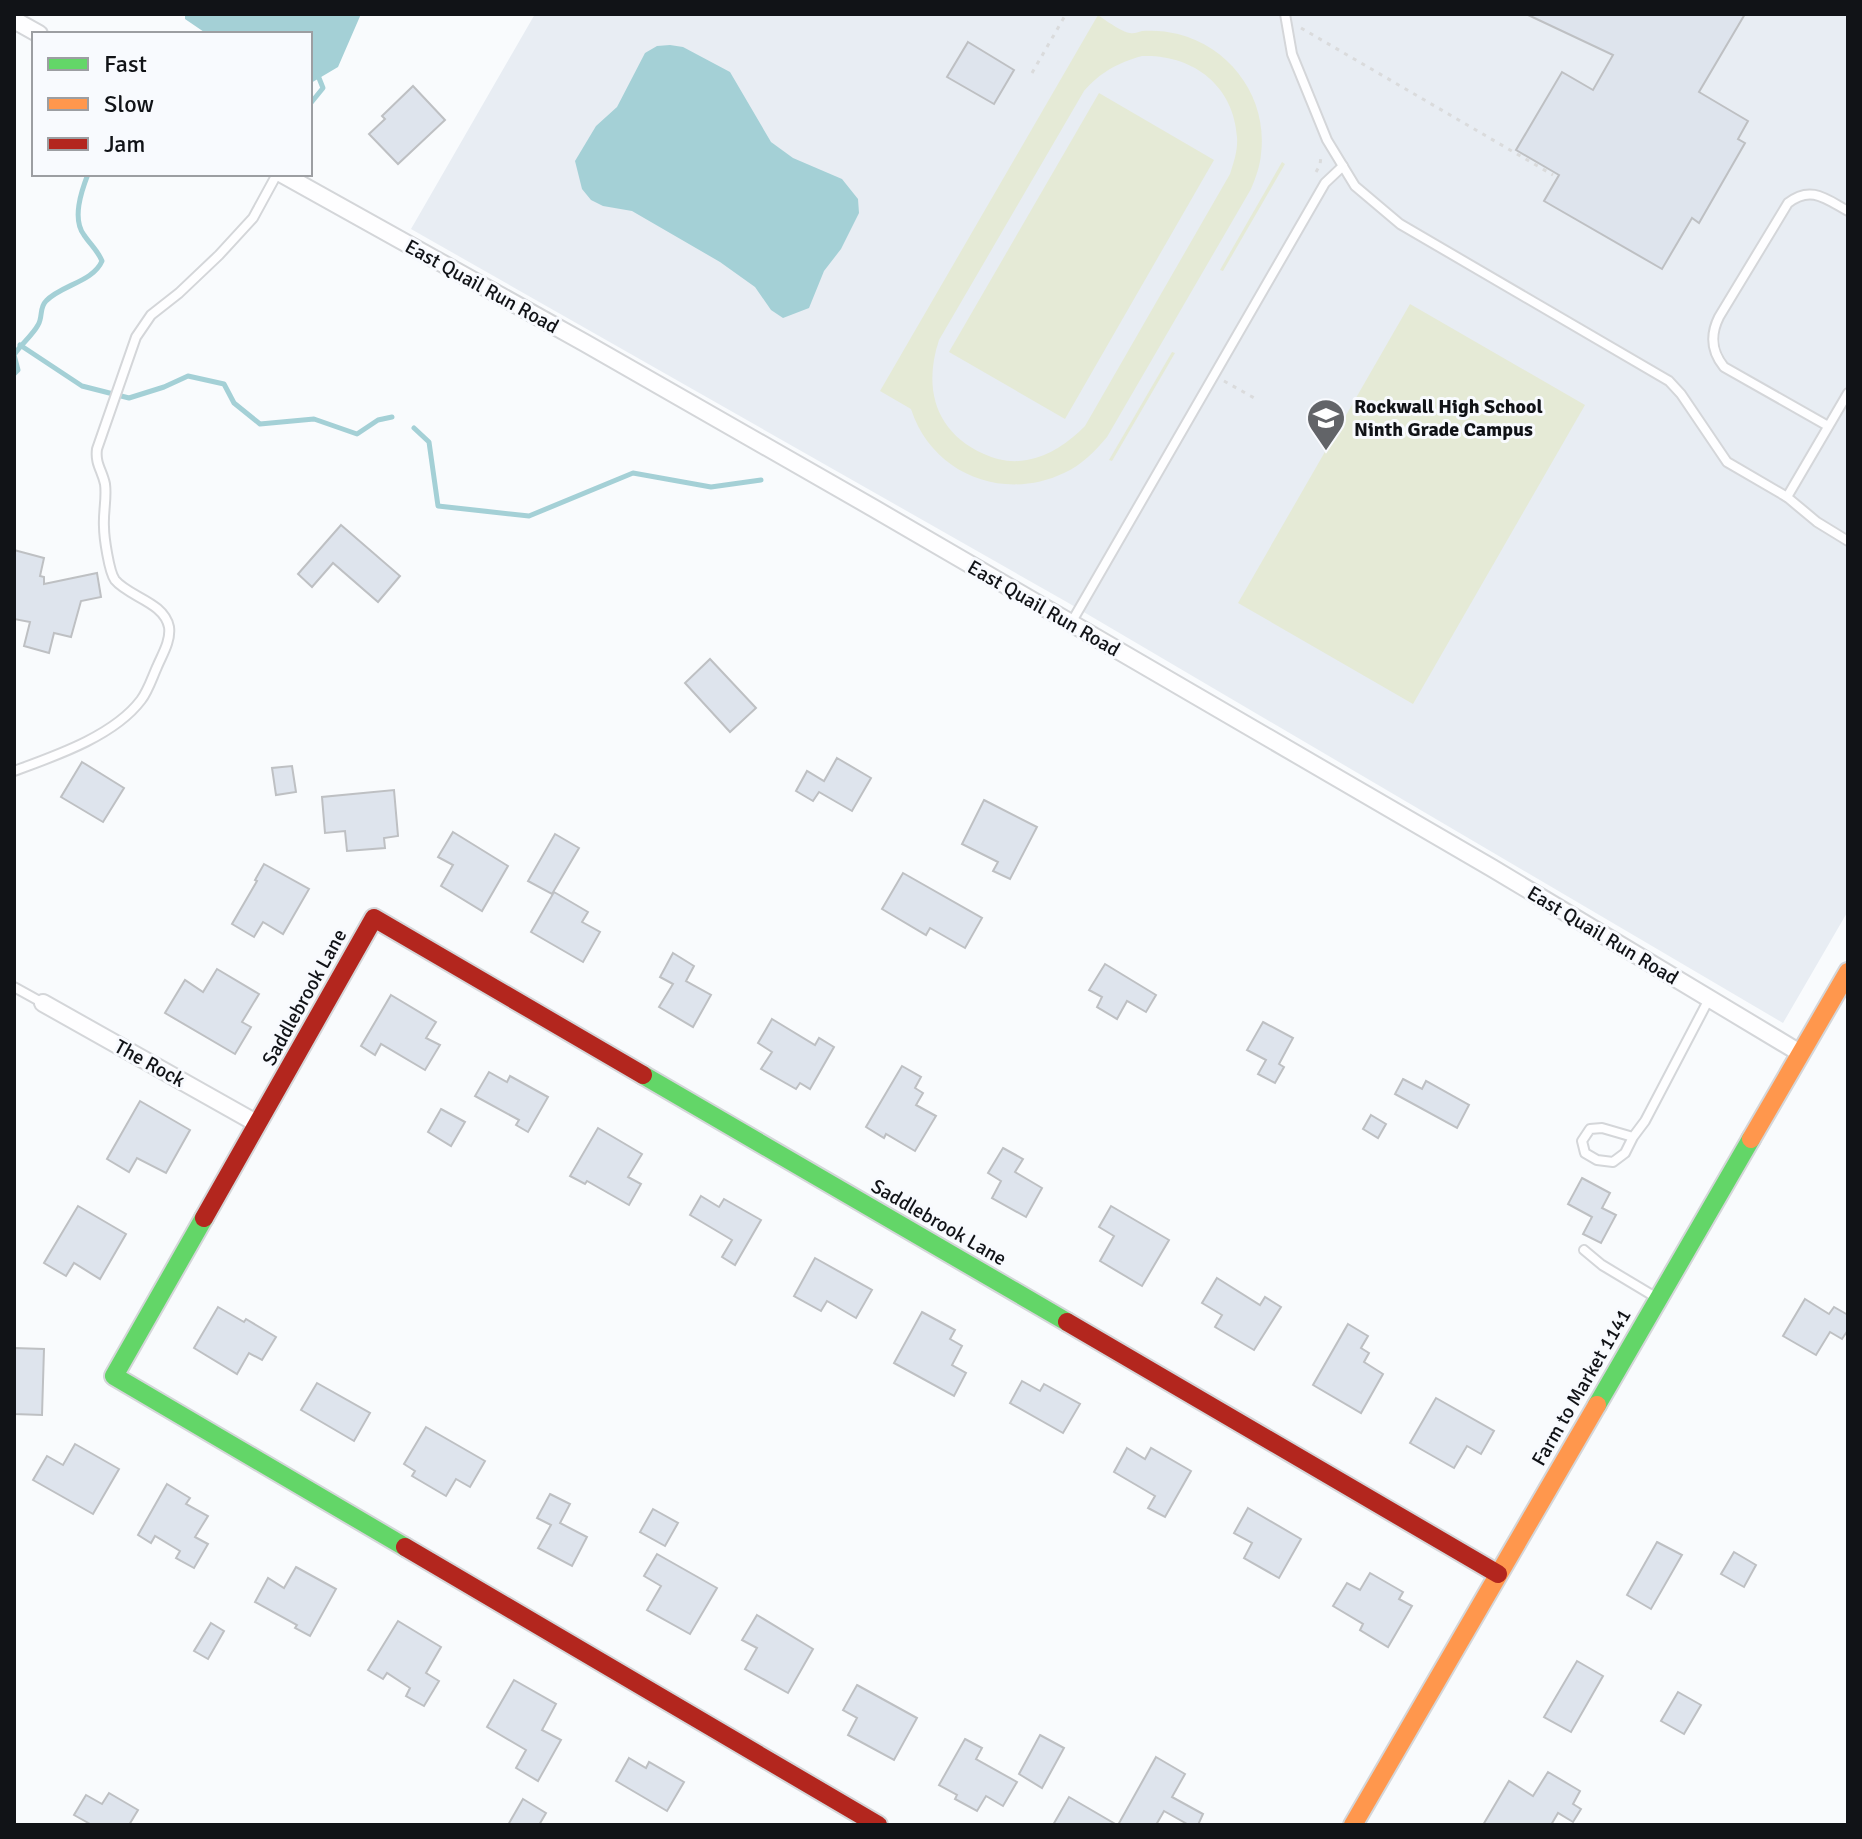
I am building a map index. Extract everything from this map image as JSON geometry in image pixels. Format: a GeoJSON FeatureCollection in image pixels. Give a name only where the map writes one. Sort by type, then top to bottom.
{"type":"FeatureCollection","features":[{"type":"Feature","properties":{"kind":"street"},"geometry":{"type":"LineString","coordinates":[[14,20],[35,32]]}},
{"type":"Feature","properties":{"kind":"street","name":"East Quail Run Road"},"geometry":{"type":"LineString","coordinates":[[284,176],[772,449],[1492,868],[1800,1053]]}},
{"type":"Feature","properties":{"kind":"street","name":"Saddlebrook Lane"},"geometry":{"type":"LineString","coordinates":[[878,1825],[114,1376],[374,918],[1498,1574]]}},
{"type":"Feature","properties":{"kind":"street","name":"Farm to Market 1141"},"geometry":{"type":"LineString","coordinates":[[1353,1825],[1848,972]]}},
{"type":"Feature","properties":{"kind":"street","name":"The Rock"},"geometry":{"type":"LineString","coordinates":[[43,1003],[258,1124]]}},
{"type":"Feature","properties":{"kind":"lane"},"geometry":{"type":"LineString","coordinates":[[1285,17],[1292,54],[1327,140],[1355,186],[1400,224],[1669,381],[1694,411],[1727,462],[1787,497],[1817,522],[1848,541]]}},
{"type":"Feature","properties":{"kind":"lane"},"geometry":{"type":"LineString","coordinates":[[1071,623],[1325,183],[1343,166]]}},
{"type":"Feature","properties":{"kind":"lane"},"geometry":{"type":"LineString","coordinates":[[14,771],[102,733],[132,710],[143,697],[168,642],[169,627],[164,616],[112,577],[104,527],[105,483],[96,460],[104,427],[136,337],[151,315],[189,284],[253,218],[279,176]]}},
{"type":"Feature","properties":{"kind":"lane"},"geometry":{"type":"LineString","coordinates":[[1828,426],[1724,367],[1715,352],[1713,334],[1719,317],[1788,203],[1799,196],[1814,194],[1848,211]]}},
{"type":"Feature","properties":{"kind":"lane"},"geometry":{"type":"LineString","coordinates":[[1787,497],[1848,393]]}},
{"type":"Feature","properties":{"kind":"lane"},"geometry":{"type":"LineString","coordinates":[[14,987],[43,1003]]}},
{"type":"Feature","properties":{"kind":"lane"},"geometry":{"type":"LineString","coordinates":[[1633,1137],[1602,1128],[1590,1129],[1582,1141],[1585,1153],[1597,1160],[1613,1162],[1625,1153],[1709,999]]}},
{"type":"Feature","properties":{"kind":"lane"},"geometry":{"type":"LineString","coordinates":[[1584,1250],[1602,1265],[1658,1299]]}},
{"type":"Feature","properties":{"kind":"path"},"geometry":{"type":"LineString","coordinates":[[1032,73],[1066,14]]}},
{"type":"Feature","properties":{"kind":"path"},"geometry":{"type":"LineString","coordinates":[[1285,17],[1553,175]]}},
{"type":"Feature","properties":{"kind":"path"},"geometry":{"type":"LineString","coordinates":[[1310,182],[1320,165],[1320,153]]}},
{"type":"Feature","properties":{"kind":"path"},"geometry":{"type":"LineString","coordinates":[[1214,375],[1256,399]]}},
{"type":"Feature","properties":{"kind":"shaded area","name":"Rockwall High School Ninth Grade Campus"},"geometry":{"type":"Polygon","coordinates":[[[535,14],[1848,14],[1848,911],[1783,1023],[1065,601],[411,229],[535,14]]]}},
{"type":"Feature","properties":{"kind":"green space"},"geometry":{"type":"Polygon","coordinates":[[[1098,15],[1127,32],[1164,31],[1197,41],[1230,64],[1252,96],[1259,114],[1261,154],[1255,180],[1107,437],[1088,457],[1071,470],[1041,481],[994,483],[972,476],[953,465],[935,450],[921,432],[911,409],[880,391],[1098,15]],[[1142,56],[1117,65],[1084,91],[939,340],[932,375],[937,407],[954,434],[984,454],[1010,461],[1035,458],[1059,448],[1085,426],[1230,174],[1237,142],[1228,102],[1207,76],[1178,60],[1142,56]]]}},
{"type":"Feature","properties":{"kind":"green space"},"geometry":{"type":"Polygon","coordinates":[[[1099,93],[1214,160],[1065,419],[949,352],[1099,93]]]}},
{"type":"Feature","properties":{"kind":"green space"},"geometry":{"type":"Polygon","coordinates":[[[1282,162],[1285,164],[1223,271],[1220,270],[1282,162]]]}},
{"type":"Feature","properties":{"kind":"green space"},"geometry":{"type":"Polygon","coordinates":[[[1410,304],[1585,405],[1413,704],[1238,603],[1410,304]]]}},
{"type":"Feature","properties":{"kind":"green space"},"geometry":{"type":"Polygon","coordinates":[[[1172,352],[1175,353],[1112,461],[1109,460],[1172,352]]]}},
{"type":"Feature","properties":{"kind":"water"},"geometry":{"type":"Polygon","coordinates":[[[185,14],[361,14],[338,67],[312,82],[312,32],[204,32],[185,19],[185,14]]]}},
{"type":"Feature","properties":{"kind":"water"},"geometry":{"type":"Polygon","coordinates":[[[657,46],[683,47],[730,72],[771,142],[793,158],[842,179],[858,199],[859,213],[841,249],[824,271],[809,308],[783,318],[771,310],[755,287],[720,262],[632,211],[603,206],[591,200],[582,189],[575,161],[596,126],[617,107],[645,53],[657,46]]]}},
{"type":"Feature","properties":{"kind":"building"},"geometry":{"type":"Polygon","coordinates":[[[1526,14],[1745,14],[1699,92],[1748,121],[1738,139],[1745,143],[1699,223],[1692,218],[1662,269],[1544,201],[1559,175],[1516,150],[1562,72],[1593,90],[1613,55],[1526,14]]]}},
{"type":"Feature","properties":{"kind":"building"},"geometry":{"type":"Polygon","coordinates":[[[968,42],[1014,70],[994,104],[947,77],[968,42]]]}},
{"type":"Feature","properties":{"kind":"building"},"geometry":{"type":"Polygon","coordinates":[[[413,86],[445,120],[398,164],[369,134],[385,119],[382,116],[413,86]]]}},
{"type":"Feature","properties":{"kind":"building"},"geometry":{"type":"Polygon","coordinates":[[[341,525],[400,576],[378,602],[333,563],[312,587],[298,574],[341,525]]]}},
{"type":"Feature","properties":{"kind":"building"},"geometry":{"type":"Polygon","coordinates":[[[14,550],[44,558],[40,576],[44,577],[44,584],[97,573],[101,597],[81,601],[71,637],[54,633],[49,653],[24,646],[30,622],[14,619],[14,550]]]}},
{"type":"Feature","properties":{"kind":"building"},"geometry":{"type":"Polygon","coordinates":[[[710,659],[756,708],[730,732],[685,683],[710,659]]]}},
{"type":"Feature","properties":{"kind":"building"},"geometry":{"type":"Polygon","coordinates":[[[837,758],[871,778],[852,811],[819,792],[813,801],[796,791],[807,771],[824,781],[837,758]]]}},
{"type":"Feature","properties":{"kind":"building"},"geometry":{"type":"Polygon","coordinates":[[[82,762],[124,788],[103,822],[61,797],[82,762]]]}},
{"type":"Feature","properties":{"kind":"building"},"geometry":{"type":"Polygon","coordinates":[[[292,766],[296,792],[276,795],[272,768],[292,766]]]}},
{"type":"Feature","properties":{"kind":"building"},"geometry":{"type":"Polygon","coordinates":[[[394,790],[398,836],[384,838],[385,848],[347,851],[345,831],[325,833],[322,797],[394,790]]]}},
{"type":"Feature","properties":{"kind":"building"},"geometry":{"type":"Polygon","coordinates":[[[984,800],[1037,827],[1010,879],[993,871],[998,862],[962,844],[984,800]]]}},
{"type":"Feature","properties":{"kind":"building"},"geometry":{"type":"Polygon","coordinates":[[[453,832],[508,866],[482,911],[441,886],[453,865],[438,857],[453,832]]]}},
{"type":"Feature","properties":{"kind":"building"},"geometry":{"type":"Polygon","coordinates":[[[555,834],[579,848],[552,894],[528,881],[555,834]]]}},
{"type":"Feature","properties":{"kind":"building"},"geometry":{"type":"Polygon","coordinates":[[[264,864],[309,889],[283,934],[263,922],[254,937],[232,924],[264,864]]]}},
{"type":"Feature","properties":{"kind":"building"},"geometry":{"type":"Polygon","coordinates":[[[903,873],[982,918],[965,948],[930,928],[926,935],[882,909],[903,873]]]}},
{"type":"Feature","properties":{"kind":"building"},"geometry":{"type":"Polygon","coordinates":[[[554,892],[588,912],[582,922],[600,932],[583,962],[531,932],[554,892]]]}},
{"type":"Feature","properties":{"kind":"building"},"geometry":{"type":"Polygon","coordinates":[[[673,953],[694,966],[686,981],[711,995],[693,1027],[659,1007],[673,984],[660,977],[673,953]]]}},
{"type":"Feature","properties":{"kind":"building"},"geometry":{"type":"Polygon","coordinates":[[[1105,964],[1156,995],[1146,1012],[1127,1001],[1117,1019],[1097,1007],[1102,997],[1089,990],[1105,964]]]}},
{"type":"Feature","properties":{"kind":"building"},"geometry":{"type":"Polygon","coordinates":[[[217,969],[259,994],[242,1022],[251,1027],[235,1054],[165,1013],[185,980],[203,992],[217,969]]]}},
{"type":"Feature","properties":{"kind":"building"},"geometry":{"type":"Polygon","coordinates":[[[391,995],[436,1022],[426,1038],[440,1045],[425,1070],[381,1044],[375,1055],[361,1046],[391,995]]]}},
{"type":"Feature","properties":{"kind":"building"},"geometry":{"type":"Polygon","coordinates":[[[772,1019],[815,1045],[819,1038],[834,1047],[810,1089],[800,1083],[796,1089],[761,1069],[772,1052],[758,1043],[772,1019]]]}},
{"type":"Feature","properties":{"kind":"building"},"geometry":{"type":"Polygon","coordinates":[[[1263,1022],[1293,1038],[1279,1064],[1284,1067],[1275,1083],[1258,1074],[1266,1060],[1247,1050],[1263,1022]]]}},
{"type":"Feature","properties":{"kind":"building"},"geometry":{"type":"Polygon","coordinates":[[[902,1066],[921,1077],[915,1088],[923,1093],[916,1105],[936,1116],[915,1151],[886,1134],[884,1138],[866,1127],[902,1066]]]}},
{"type":"Feature","properties":{"kind":"building"},"geometry":{"type":"Polygon","coordinates":[[[489,1072],[507,1082],[510,1076],[548,1097],[528,1132],[516,1125],[519,1120],[475,1096],[489,1072]]]}},
{"type":"Feature","properties":{"kind":"building"},"geometry":{"type":"Polygon","coordinates":[[[1403,1079],[1422,1089],[1426,1081],[1469,1105],[1457,1128],[1395,1094],[1403,1079]]]}},
{"type":"Feature","properties":{"kind":"building"},"geometry":{"type":"Polygon","coordinates":[[[140,1101],[190,1130],[166,1173],[137,1158],[129,1172],[107,1159],[140,1101]]]}},
{"type":"Feature","properties":{"kind":"building"},"geometry":{"type":"Polygon","coordinates":[[[441,1109],[465,1122],[451,1146],[428,1132],[441,1109]]]}},
{"type":"Feature","properties":{"kind":"building"},"geometry":{"type":"Polygon","coordinates":[[[1371,1115],[1386,1124],[1378,1138],[1363,1129],[1371,1115]]]}},
{"type":"Feature","properties":{"kind":"building"},"geometry":{"type":"Polygon","coordinates":[[[598,1128],[642,1154],[628,1177],[641,1184],[629,1205],[587,1181],[585,1184],[570,1176],[598,1128]]]}},
{"type":"Feature","properties":{"kind":"building"},"geometry":{"type":"Polygon","coordinates":[[[1003,1148],[1023,1159],[1015,1172],[1042,1188],[1026,1217],[992,1198],[1001,1181],[988,1173],[1003,1148]]]}},
{"type":"Feature","properties":{"kind":"building"},"geometry":{"type":"Polygon","coordinates":[[[1582,1178],[1610,1193],[1602,1208],[1616,1215],[1601,1243],[1583,1234],[1592,1217],[1568,1204],[1582,1178]]]}},
{"type":"Feature","properties":{"kind":"building"},"geometry":{"type":"Polygon","coordinates":[[[701,1196],[719,1207],[724,1199],[761,1220],[735,1265],[722,1257],[732,1240],[690,1215],[701,1196]]]}},
{"type":"Feature","properties":{"kind":"building"},"geometry":{"type":"Polygon","coordinates":[[[78,1206],[126,1234],[100,1279],[74,1263],[66,1276],[44,1263],[78,1206]]]}},
{"type":"Feature","properties":{"kind":"building"},"geometry":{"type":"Polygon","coordinates":[[[1111,1206],[1169,1240],[1142,1286],[1100,1261],[1114,1236],[1099,1227],[1111,1206]]]}},
{"type":"Feature","properties":{"kind":"building"},"geometry":{"type":"Polygon","coordinates":[[[815,1258],[872,1290],[856,1318],[827,1301],[821,1311],[794,1296],[815,1258]]]}},
{"type":"Feature","properties":{"kind":"building"},"geometry":{"type":"Polygon","coordinates":[[[1217,1278],[1260,1305],[1265,1297],[1281,1307],[1254,1350],[1215,1327],[1222,1315],[1202,1303],[1217,1278]]]}},
{"type":"Feature","properties":{"kind":"building"},"geometry":{"type":"Polygon","coordinates":[[[1805,1299],[1829,1314],[1834,1307],[1848,1315],[1848,1330],[1842,1339],[1830,1332],[1816,1355],[1783,1336],[1805,1299]]]}},
{"type":"Feature","properties":{"kind":"building"},"geometry":{"type":"Polygon","coordinates":[[[218,1307],[276,1337],[262,1360],[249,1353],[237,1374],[194,1348],[218,1307]]]}},
{"type":"Feature","properties":{"kind":"building"},"geometry":{"type":"Polygon","coordinates":[[[922,1312],[955,1330],[950,1339],[962,1346],[952,1365],[966,1373],[954,1396],[894,1363],[922,1312]]]}},
{"type":"Feature","properties":{"kind":"building"},"geometry":{"type":"Polygon","coordinates":[[[1348,1324],[1368,1336],[1361,1348],[1369,1353],[1364,1362],[1383,1374],[1361,1413],[1313,1385],[1348,1324]]]}},
{"type":"Feature","properties":{"kind":"building"},"geometry":{"type":"Polygon","coordinates":[[[14,1348],[44,1349],[42,1415],[14,1414],[14,1348]]]}},
{"type":"Feature","properties":{"kind":"building"},"geometry":{"type":"Polygon","coordinates":[[[1022,1381],[1040,1391],[1044,1384],[1080,1404],[1063,1433],[1010,1403],[1022,1381]]]}},
{"type":"Feature","properties":{"kind":"building"},"geometry":{"type":"Polygon","coordinates":[[[317,1383],[370,1413],[354,1441],[301,1410],[317,1383]]]}},
{"type":"Feature","properties":{"kind":"building"},"geometry":{"type":"Polygon","coordinates":[[[1436,1398],[1494,1431],[1481,1454],[1467,1446],[1454,1468],[1410,1443],[1436,1398]]]}},
{"type":"Feature","properties":{"kind":"building"},"geometry":{"type":"Polygon","coordinates":[[[426,1427],[485,1461],[470,1487],[456,1479],[446,1496],[412,1476],[415,1471],[404,1464],[426,1427]]]}},
{"type":"Feature","properties":{"kind":"building"},"geometry":{"type":"Polygon","coordinates":[[[75,1444],[119,1469],[93,1514],[33,1480],[47,1456],[63,1465],[75,1444]]]}},
{"type":"Feature","properties":{"kind":"building"},"geometry":{"type":"Polygon","coordinates":[[[1127,1448],[1145,1459],[1151,1448],[1191,1471],[1165,1517],[1148,1508],[1155,1496],[1114,1472],[1127,1448]]]}},
{"type":"Feature","properties":{"kind":"building"},"geometry":{"type":"Polygon","coordinates":[[[167,1484],[190,1498],[186,1504],[208,1516],[195,1537],[208,1544],[194,1568],[176,1558],[180,1551],[155,1536],[151,1543],[138,1535],[167,1484]]]}},
{"type":"Feature","properties":{"kind":"building"},"geometry":{"type":"Polygon","coordinates":[[[550,1494],[570,1504],[560,1523],[587,1537],[572,1566],[538,1548],[551,1525],[537,1518],[550,1494]]]}},
{"type":"Feature","properties":{"kind":"building"},"geometry":{"type":"Polygon","coordinates":[[[1248,1508],[1301,1539],[1279,1578],[1244,1558],[1252,1543],[1234,1533],[1248,1508]]]}},
{"type":"Feature","properties":{"kind":"building"},"geometry":{"type":"Polygon","coordinates":[[[653,1509],[678,1523],[665,1546],[640,1532],[653,1509]]]}},
{"type":"Feature","properties":{"kind":"building"},"geometry":{"type":"Polygon","coordinates":[[[1657,1542],[1682,1555],[1651,1609],[1627,1595],[1657,1542]]]}},
{"type":"Feature","properties":{"kind":"building"},"geometry":{"type":"Polygon","coordinates":[[[1734,1552],[1756,1565],[1744,1587],[1721,1574],[1734,1552]]]}},
{"type":"Feature","properties":{"kind":"building"},"geometry":{"type":"Polygon","coordinates":[[[657,1554],[717,1588],[690,1634],[647,1610],[661,1586],[644,1576],[657,1554]]]}},
{"type":"Feature","properties":{"kind":"building"},"geometry":{"type":"Polygon","coordinates":[[[296,1567],[336,1589],[310,1636],[295,1628],[297,1625],[255,1602],[268,1578],[284,1588],[296,1567]]]}},
{"type":"Feature","properties":{"kind":"building"},"geometry":{"type":"Polygon","coordinates":[[[1370,1573],[1403,1592],[1399,1599],[1412,1606],[1388,1647],[1360,1630],[1363,1624],[1333,1606],[1347,1583],[1360,1590],[1370,1573]]]}},
{"type":"Feature","properties":{"kind":"building"},"geometry":{"type":"Polygon","coordinates":[[[757,1615],[813,1649],[788,1693],[745,1669],[757,1648],[742,1640],[757,1615]]]}},
{"type":"Feature","properties":{"kind":"building"},"geometry":{"type":"Polygon","coordinates":[[[398,1621],[441,1647],[426,1673],[439,1681],[424,1706],[406,1696],[410,1688],[387,1673],[383,1679],[368,1670],[398,1621]]]}},
{"type":"Feature","properties":{"kind":"building"},"geometry":{"type":"Polygon","coordinates":[[[211,1623],[224,1631],[208,1659],[194,1651],[211,1623]]]}},
{"type":"Feature","properties":{"kind":"building"},"geometry":{"type":"Polygon","coordinates":[[[1577,1661],[1603,1676],[1571,1732],[1544,1717],[1577,1661]]]}},
{"type":"Feature","properties":{"kind":"building"},"geometry":{"type":"Polygon","coordinates":[[[514,1680],[556,1704],[542,1730],[561,1740],[538,1781],[516,1768],[526,1750],[487,1727],[514,1680]]]}},
{"type":"Feature","properties":{"kind":"building"},"geometry":{"type":"Polygon","coordinates":[[[857,1685],[917,1718],[894,1760],[848,1735],[857,1718],[843,1710],[857,1685]]]}},
{"type":"Feature","properties":{"kind":"building"},"geometry":{"type":"Polygon","coordinates":[[[1678,1692],[1701,1705],[1684,1734],[1661,1721],[1678,1692]]]}},
{"type":"Feature","properties":{"kind":"building"},"geometry":{"type":"Polygon","coordinates":[[[1040,1735],[1064,1748],[1042,1788],[1019,1774],[1040,1735]]]}},
{"type":"Feature","properties":{"kind":"building"},"geometry":{"type":"Polygon","coordinates":[[[965,1739],[982,1748],[976,1759],[1017,1782],[1003,1806],[986,1796],[977,1811],[955,1799],[957,1795],[939,1785],[965,1739]]]}},
{"type":"Feature","properties":{"kind":"building"},"geometry":{"type":"Polygon","coordinates":[[[1156,1757],[1185,1774],[1172,1797],[1203,1814],[1198,1825],[1189,1825],[1164,1811],[1156,1825],[1118,1825],[1156,1757]]]}},
{"type":"Feature","properties":{"kind":"building"},"geometry":{"type":"Polygon","coordinates":[[[629,1758],[646,1768],[649,1762],[684,1782],[667,1811],[616,1781],[629,1758]]]}},
{"type":"Feature","properties":{"kind":"building"},"geometry":{"type":"Polygon","coordinates":[[[1548,1772],[1580,1791],[1573,1804],[1581,1809],[1573,1822],[1558,1813],[1551,1825],[1483,1825],[1509,1781],[1533,1796],[1548,1772]]]}},
{"type":"Feature","properties":{"kind":"building"},"geometry":{"type":"Polygon","coordinates":[[[109,1793],[138,1810],[129,1825],[92,1825],[74,1815],[86,1795],[102,1804],[109,1793]]]}},
{"type":"Feature","properties":{"kind":"building"},"geometry":{"type":"Polygon","coordinates":[[[1069,1797],[1117,1825],[1053,1825],[1069,1797]]]}},
{"type":"Feature","properties":{"kind":"building"},"geometry":{"type":"Polygon","coordinates":[[[523,1799],[546,1813],[539,1825],[508,1825],[523,1799]]]}},
{"type":"Feature","properties":{"kind":"waterway"},"geometry":{"type":"LineString","coordinates":[[312,102],[323,88],[317,73]]}},
{"type":"Feature","properties":{"kind":"waterway"},"geometry":{"type":"LineString","coordinates":[[14,374],[18,370],[14,355],[38,325],[44,304],[52,296],[92,274],[102,261],[80,229],[80,197],[87,176]]}},
{"type":"Feature","properties":{"kind":"waterway"},"geometry":{"type":"LineString","coordinates":[[20,345],[82,386],[129,398],[188,376],[224,384],[234,403],[260,424],[314,419],[357,434],[378,420],[392,417]]}},
{"type":"Feature","properties":{"kind":"waterway"},"geometry":{"type":"LineString","coordinates":[[414,428],[429,442],[438,506],[529,516],[633,473],[711,487],[761,480]]}},
{"type":"Feature","properties":{"kind":"traffic: fast"},"geometry":{"type":"LineString","coordinates":[[643,1075],[1067,1322]]}},
{"type":"Feature","properties":{"kind":"traffic: fast"},"geometry":{"type":"LineString","coordinates":[[1597,1405],[1751,1139]]}},
{"type":"Feature","properties":{"kind":"traffic: fast"},"geometry":{"type":"LineString","coordinates":[[204,1218],[114,1376],[405,1547]]}},
{"type":"Feature","properties":{"kind":"traffic: slow"},"geometry":{"type":"LineString","coordinates":[[1751,1139],[1848,972]]}},
{"type":"Feature","properties":{"kind":"traffic: slow"},"geometry":{"type":"LineString","coordinates":[[1353,1825],[1597,1405]]}},
{"type":"Feature","properties":{"kind":"traffic: jam"},"geometry":{"type":"LineString","coordinates":[[204,1218],[374,918],[643,1075]]}},
{"type":"Feature","properties":{"kind":"traffic: jam"},"geometry":{"type":"LineString","coordinates":[[1067,1322],[1498,1574]]}},
{"type":"Feature","properties":{"kind":"traffic: jam"},"geometry":{"type":"LineString","coordinates":[[405,1547],[878,1825]]}},
{"type":"Feature","properties":{"kind":"place","name":"Rockwall High School Ninth Grade Campus"},"geometry":{"type":"Point","coordinates":[1326,452]}}]}
